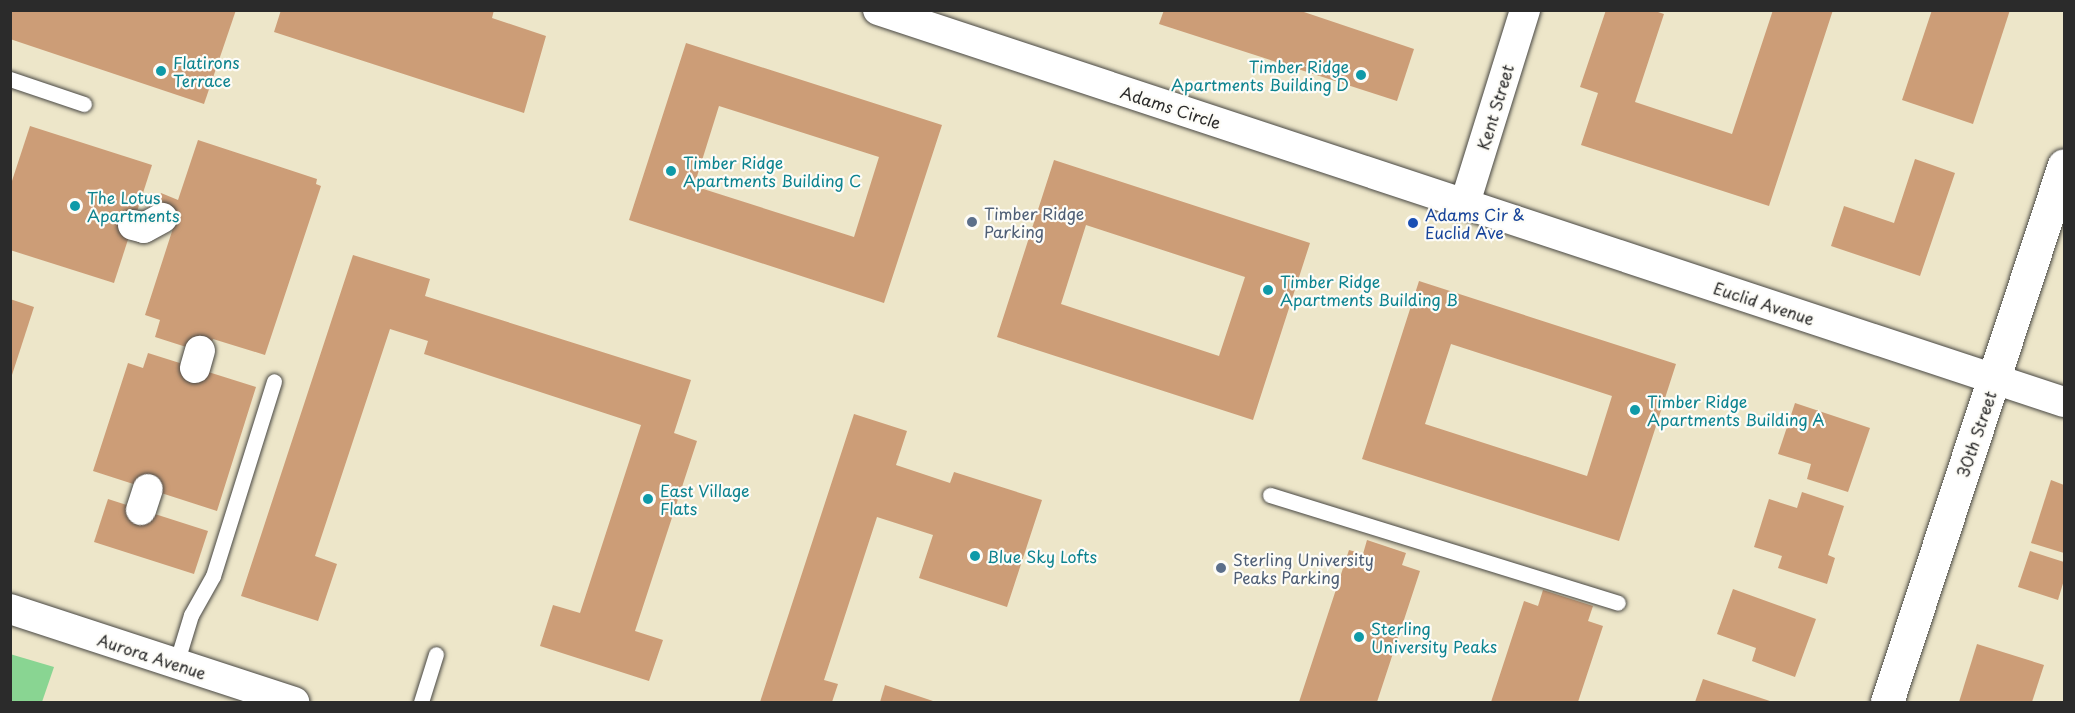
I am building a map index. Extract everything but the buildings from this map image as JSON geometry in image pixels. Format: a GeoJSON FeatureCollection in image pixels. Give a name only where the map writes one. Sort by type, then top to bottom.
{"type":"FeatureCollection","features":[{"type":"Feature","properties":{"kind":"main road","name":"30th Street"},"geometry":{"type":"LineString","coordinates":[[1887,702],[2064,165]]}},
{"type":"Feature","properties":{"kind":"street","name":"Adams Circle"},"geometry":{"type":"LineString","coordinates":[[878,10],[1465,203]]}},
{"type":"Feature","properties":{"kind":"street","name":"Kent Street"},"geometry":{"type":"LineString","coordinates":[[1465,203],[1525,10]]}},
{"type":"Feature","properties":{"kind":"street","name":"Euclid Avenue"},"geometry":{"type":"LineString","coordinates":[[1465,203],[2064,402]]}},
{"type":"Feature","properties":{"kind":"street"},"geometry":{"type":"LineString","coordinates":[[133,225],[144,228],[162,218]]}},
{"type":"Feature","properties":{"kind":"street","name":"Aurora Avenue"},"geometry":{"type":"LineString","coordinates":[[10,609],[176,664],[249,695],[294,702]]}},
{"type":"Feature","properties":{"kind":"lane"},"geometry":{"type":"LineString","coordinates":[[11,79],[84,104]]}},
{"type":"Feature","properties":{"kind":"lane"},"geometry":{"type":"LineString","coordinates":[[176,664],[191,615],[213,576],[274,381]]}},
{"type":"Feature","properties":{"kind":"lane"},"geometry":{"type":"LineString","coordinates":[[1270,495],[1618,603]]}},
{"type":"Feature","properties":{"kind":"lane"},"geometry":{"type":"LineString","coordinates":[[420,702],[436,654]]}},
{"type":"Feature","properties":{"kind":"green space"},"geometry":{"type":"Polygon","coordinates":[[[10,654],[54,667],[42,702],[11,702],[10,654]]]}},
{"type":"Feature","properties":{"kind":"place","name":"Flatirons Terrace"},"geometry":{"type":"Point","coordinates":[161,71]}},
{"type":"Feature","properties":{"kind":"place","name":"Timber Ridge Apartments Building D"},"geometry":{"type":"Point","coordinates":[1361,75]}},
{"type":"Feature","properties":{"kind":"place","name":"Timber Ridge Apartments Building C"},"geometry":{"type":"Point","coordinates":[671,171]}},
{"type":"Feature","properties":{"kind":"place","name":"The Lotus Apartments"},"geometry":{"type":"Point","coordinates":[75,206]}},
{"type":"Feature","properties":{"kind":"place","name":"Timber Ridge Parking"},"geometry":{"type":"Point","coordinates":[972,222]}},
{"type":"Feature","properties":{"kind":"place","name":"Adams Cir & Euclid Ave"},"geometry":{"type":"Point","coordinates":[1413,223]}},
{"type":"Feature","properties":{"kind":"place","name":"Timber Ridge Apartments Building B"},"geometry":{"type":"Point","coordinates":[1268,290]}},
{"type":"Feature","properties":{"kind":"place","name":"Timber Ridge Apartments Building A"},"geometry":{"type":"Point","coordinates":[1635,410]}},
{"type":"Feature","properties":{"kind":"place","name":"East Village Flats"},"geometry":{"type":"Point","coordinates":[648,499]}},
{"type":"Feature","properties":{"kind":"place","name":"Blue Sky Lofts"},"geometry":{"type":"Point","coordinates":[975,556]}},
{"type":"Feature","properties":{"kind":"place","name":"Sterling University Peaks Parking"},"geometry":{"type":"Point","coordinates":[1221,568]}},
{"type":"Feature","properties":{"kind":"place","name":"Sterling University Peaks"},"geometry":{"type":"Point","coordinates":[1359,637]}}]}
